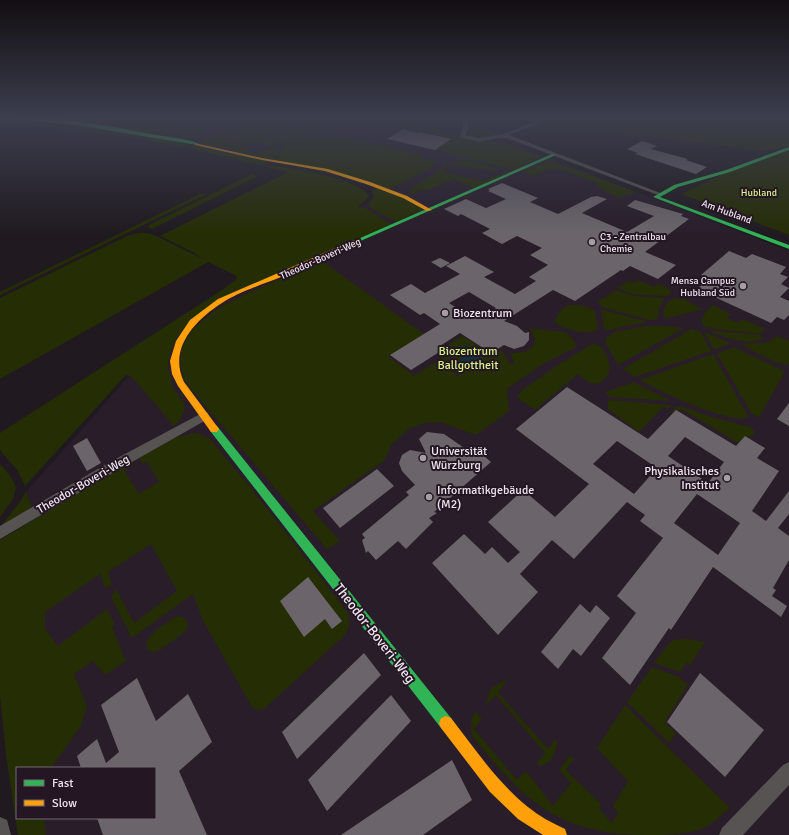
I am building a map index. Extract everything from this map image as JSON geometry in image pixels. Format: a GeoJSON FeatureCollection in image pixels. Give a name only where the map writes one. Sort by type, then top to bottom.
{"type":"FeatureCollection","features":[{"type":"Feature","properties":{"kind":"street"},"geometry":{"type":"LineString","coordinates":[[253,157],[326,170],[368,183],[405,197],[429,210]]}},
{"type":"Feature","properties":{"kind":"street","name":"Theodor-Boveri-Weg"},"geometry":{"type":"LineString","coordinates":[[550,157],[220,302],[193,322],[180,341],[174,361],[176,374],[181,384],[204,416],[322,565],[367,626],[463,744],[496,789],[521,812],[550,831],[559,835]]}},
{"type":"Feature","properties":{"kind":"street","name":"Am Hubland"},"geometry":{"type":"LineString","coordinates":[[555,157],[789,242]]}},
{"type":"Feature","properties":{"kind":"street"},"geometry":{"type":"LineString","coordinates":[[658,195],[676,186],[728,171],[765,157]]}},
{"type":"Feature","properties":{"kind":"street","name":"Am Hubland"},"geometry":{"type":"LineString","coordinates":[[658,195],[789,247]]}},
{"type":"Feature","properties":{"kind":"street","name":"Theodor-Boveri-Weg"},"geometry":{"type":"LineString","coordinates":[[0,533],[204,416]]}},
{"type":"Feature","properties":{"kind":"street"},"geometry":{"type":"LineString","coordinates":[[729,835],[789,771]]}},
{"type":"Feature","properties":{"kind":"street"},"geometry":{"type":"LineString","coordinates":[[0,827],[1,835]]}},
{"type":"Feature","properties":{"kind":"shaded area","name":"Universität Würzburg"},"geometry":{"type":"Polygon","coordinates":[[[262,157],[546,157],[789,251],[789,835],[26,835],[24,819],[156,819],[156,767],[17,767],[0,544],[37,521],[26,492],[128,377],[159,360],[169,342],[327,225],[363,206],[387,189],[262,157]]]}},
{"type":"Feature","properties":{"kind":"green space"},"geometry":{"type":"Polygon","coordinates":[[[225,157],[250,157],[269,161],[263,166],[225,157]]]}},
{"type":"Feature","properties":{"kind":"green space"},"geometry":{"type":"Polygon","coordinates":[[[261,157],[421,157],[421,159],[436,160],[429,169],[389,189],[372,183],[261,157]]]}},
{"type":"Feature","properties":{"kind":"green space"},"geometry":{"type":"Polygon","coordinates":[[[461,157],[540,157],[515,170],[461,157]]]}},
{"type":"Feature","properties":{"kind":"green space","name":"Hubland"},"geometry":{"type":"Polygon","coordinates":[[[765,157],[789,157],[789,235],[684,195],[683,193],[728,171],[765,157]]]}},
{"type":"Feature","properties":{"kind":"green space"},"geometry":{"type":"Polygon","coordinates":[[[466,160],[501,169],[493,172],[490,170],[446,165],[466,160]]]}},
{"type":"Feature","properties":{"kind":"green space"},"geometry":{"type":"Polygon","coordinates":[[[546,162],[554,162],[636,192],[618,198],[596,186],[600,184],[560,169],[550,169],[532,176],[522,172],[546,162]]]}},
{"type":"Feature","properties":{"kind":"green space"},"geometry":{"type":"Polygon","coordinates":[[[444,165],[448,166],[442,171],[447,172],[446,173],[485,181],[484,179],[489,179],[494,177],[491,176],[496,176],[504,172],[502,171],[509,172],[473,188],[454,179],[428,190],[419,190],[412,195],[410,190],[412,187],[433,175],[444,165]]]}},
{"type":"Feature","properties":{"kind":"green space"},"geometry":{"type":"Polygon","coordinates":[[[267,166],[306,171],[339,179],[354,185],[364,191],[369,197],[358,207],[365,208],[391,224],[225,297],[177,337],[169,356],[168,367],[173,387],[184,403],[185,409],[180,420],[174,426],[132,377],[126,375],[25,486],[18,471],[0,450],[0,433],[219,292],[236,280],[237,276],[208,262],[0,379],[0,298],[125,237],[136,234],[146,233],[154,235],[203,259],[193,252],[160,236],[288,172],[264,167],[267,166]]]}},
{"type":"Feature","properties":{"kind":"green space"},"geometry":{"type":"Polygon","coordinates":[[[252,174],[258,176],[152,229],[147,226],[252,174]]]}},
{"type":"Feature","properties":{"kind":"green space"},"geometry":{"type":"Polygon","coordinates":[[[378,188],[403,197],[424,209],[394,221],[369,207],[374,196],[372,192],[373,189],[378,188]]]}},
{"type":"Feature","properties":{"kind":"green space"},"geometry":{"type":"Polygon","coordinates":[[[202,193],[207,194],[0,295],[0,292],[202,193]]]}},
{"type":"Feature","properties":{"kind":"green space","name":"Biozentrum Ballgottheit"},"geometry":{"type":"Polygon","coordinates":[[[322,261],[424,334],[388,356],[414,376],[448,354],[451,358],[452,370],[460,377],[454,370],[453,358],[444,347],[462,336],[493,355],[502,350],[510,364],[515,364],[510,353],[524,352],[533,347],[535,339],[530,328],[565,332],[577,345],[576,347],[543,364],[508,388],[507,394],[509,411],[476,435],[440,422],[424,423],[410,428],[391,445],[385,460],[313,511],[340,541],[327,549],[189,387],[184,378],[181,360],[184,344],[193,330],[205,318],[236,299],[322,261]]]}},
{"type":"Feature","properties":{"kind":"green space"},"geometry":{"type":"Polygon","coordinates":[[[638,280],[654,287],[658,284],[668,288],[671,294],[667,296],[642,295],[629,293],[618,288],[628,281],[634,283],[638,280]]]}},
{"type":"Feature","properties":{"kind":"green space"},"geometry":{"type":"Polygon","coordinates":[[[616,290],[634,296],[664,298],[659,309],[658,318],[649,320],[604,308],[599,304],[599,301],[616,290]]]}},
{"type":"Feature","properties":{"kind":"green space"},"geometry":{"type":"Polygon","coordinates":[[[674,298],[684,299],[702,309],[665,319],[664,309],[674,298]]]}},
{"type":"Feature","properties":{"kind":"green space"},"geometry":{"type":"Polygon","coordinates":[[[570,305],[586,306],[595,311],[598,329],[583,332],[557,324],[555,320],[559,313],[565,307],[570,305]]]}},
{"type":"Feature","properties":{"kind":"green space"},"geometry":{"type":"Polygon","coordinates":[[[713,305],[731,314],[727,318],[738,323],[743,319],[765,329],[761,333],[757,334],[704,327],[702,324],[702,318],[705,312],[713,305]]]}},
{"type":"Feature","properties":{"kind":"green space"},"geometry":{"type":"Polygon","coordinates":[[[603,310],[647,322],[607,330],[604,328],[601,311],[603,310]]]}},
{"type":"Feature","properties":{"kind":"green space"},"geometry":{"type":"Polygon","coordinates":[[[646,326],[684,328],[618,365],[606,344],[606,338],[614,332],[646,326]]]}},
{"type":"Feature","properties":{"kind":"green space"},"geometry":{"type":"Polygon","coordinates":[[[691,329],[700,331],[711,351],[635,377],[623,369],[691,329]]]}},
{"type":"Feature","properties":{"kind":"green space"},"geometry":{"type":"Polygon","coordinates":[[[708,330],[760,335],[763,338],[749,342],[735,340],[708,330]]]}},
{"type":"Feature","properties":{"kind":"green space"},"geometry":{"type":"Polygon","coordinates":[[[704,332],[728,342],[730,344],[714,350],[704,332]]]}},
{"type":"Feature","properties":{"kind":"green space"},"geometry":{"type":"Polygon","coordinates":[[[777,336],[789,341],[789,363],[786,365],[775,362],[743,346],[744,344],[770,341],[777,336]]]}},
{"type":"Feature","properties":{"kind":"green space"},"geometry":{"type":"Polygon","coordinates":[[[592,344],[600,346],[606,354],[610,370],[609,374],[599,384],[590,383],[578,374],[535,410],[517,397],[522,390],[592,344]]]}},
{"type":"Feature","properties":{"kind":"green space"},"geometry":{"type":"Polygon","coordinates":[[[734,347],[784,371],[759,417],[752,414],[717,354],[734,347]]]}},
{"type":"Feature","properties":{"kind":"green space"},"geometry":{"type":"Polygon","coordinates":[[[713,354],[748,415],[747,418],[725,416],[709,411],[676,398],[640,380],[713,354]]]}},
{"type":"Feature","properties":{"kind":"green space"},"geometry":{"type":"Polygon","coordinates":[[[634,382],[671,401],[609,397],[605,392],[634,382]]]}},
{"type":"Feature","properties":{"kind":"green space"},"geometry":{"type":"Polygon","coordinates":[[[608,400],[672,405],[668,409],[664,406],[639,432],[608,409],[608,400]]]}},
{"type":"Feature","properties":{"kind":"green space"},"geometry":{"type":"Polygon","coordinates":[[[676,407],[683,407],[712,417],[750,427],[755,432],[751,437],[748,436],[742,445],[681,409],[674,416],[671,413],[676,407]]]}},
{"type":"Feature","properties":{"kind":"green space"},"geometry":{"type":"Polygon","coordinates":[[[193,433],[201,434],[211,440],[254,492],[348,613],[349,625],[344,636],[264,709],[256,710],[252,707],[203,621],[193,594],[132,638],[111,597],[116,589],[134,623],[177,591],[151,544],[108,572],[112,584],[105,588],[100,574],[45,612],[45,629],[58,646],[107,609],[115,624],[112,627],[126,661],[105,675],[93,661],[74,674],[87,706],[81,726],[52,767],[16,767],[16,819],[44,819],[46,835],[18,835],[6,755],[0,695],[0,540],[132,461],[134,464],[124,470],[139,494],[159,482],[147,462],[143,464],[139,458],[174,438],[193,433]]]}},
{"type":"Feature","properties":{"kind":"green space"},"geometry":{"type":"Polygon","coordinates":[[[0,464],[11,477],[16,487],[13,499],[0,517],[0,464]]]}},
{"type":"Feature","properties":{"kind":"green space"},"geometry":{"type":"Polygon","coordinates":[[[26,491],[32,508],[1,526],[22,499],[26,491]]]}},
{"type":"Feature","properties":{"kind":"green space"},"geometry":{"type":"Polygon","coordinates":[[[179,616],[184,618],[187,622],[186,631],[160,650],[151,652],[147,649],[147,642],[152,634],[175,617],[179,616]]]}},
{"type":"Feature","properties":{"kind":"green space"},"geometry":{"type":"Polygon","coordinates":[[[687,639],[705,642],[690,665],[687,662],[680,672],[654,663],[672,640],[687,639]]]}},
{"type":"Feature","properties":{"kind":"green space"},"geometry":{"type":"Polygon","coordinates":[[[652,667],[679,677],[688,685],[666,720],[668,726],[676,733],[669,743],[627,702],[652,667]]]}},
{"type":"Feature","properties":{"kind":"green space"},"geometry":{"type":"Polygon","coordinates":[[[504,681],[507,682],[498,692],[548,749],[555,739],[557,741],[556,750],[552,758],[543,765],[538,766],[537,763],[545,753],[496,695],[487,704],[486,703],[491,688],[504,681]]]}},
{"type":"Feature","properties":{"kind":"green space"},"geometry":{"type":"Polygon","coordinates":[[[625,705],[730,808],[706,827],[692,832],[669,835],[646,835],[615,833],[589,829],[566,821],[546,810],[527,795],[491,759],[472,736],[471,723],[475,711],[482,719],[474,729],[517,780],[526,771],[553,806],[571,783],[559,770],[570,755],[574,759],[566,770],[601,804],[599,808],[612,823],[618,813],[613,806],[628,781],[597,748],[625,705]]]}},
{"type":"Feature","properties":{"kind":"water"},"geometry":{"type":"Polygon","coordinates":[[[462,346],[473,347],[486,363],[474,366],[471,371],[461,370],[457,366],[463,356],[456,352],[455,348],[462,346]]]}},
{"type":"Feature","properties":{"kind":"building"},"geometry":{"type":"Polygon","coordinates":[[[644,157],[680,157],[707,167],[696,174],[644,157]]]}},
{"type":"Feature","properties":{"kind":"building"},"geometry":{"type":"Polygon","coordinates":[[[502,183],[538,198],[530,202],[558,214],[591,197],[597,196],[607,199],[582,213],[627,232],[654,216],[627,206],[635,200],[683,214],[681,216],[689,219],[645,252],[676,265],[658,279],[630,266],[623,271],[621,270],[575,301],[553,290],[504,321],[517,326],[525,333],[529,332],[529,340],[524,346],[514,349],[504,345],[491,353],[460,333],[440,346],[444,349],[411,370],[390,355],[440,324],[424,313],[420,315],[390,295],[411,284],[425,293],[460,274],[446,266],[465,256],[494,272],[484,277],[515,294],[536,281],[529,277],[548,265],[530,255],[542,248],[517,236],[502,244],[482,233],[490,229],[461,214],[458,216],[444,209],[466,199],[486,208],[506,199],[488,191],[490,190],[488,189],[502,183]],[[469,292],[449,303],[469,316],[485,316],[496,308],[469,292]]]}},
{"type":"Feature","properties":{"kind":"building","name":"Mensa Campus Hubland Süd"},"geometry":{"type":"Polygon","coordinates":[[[729,251],[746,258],[752,254],[786,267],[780,274],[788,277],[781,284],[789,288],[780,297],[789,301],[789,315],[784,320],[777,317],[771,323],[697,289],[709,279],[701,275],[729,251]]]}},
{"type":"Feature","properties":{"kind":"building"},"geometry":{"type":"Polygon","coordinates":[[[440,258],[450,263],[441,268],[431,262],[440,258]]]}},
{"type":"Feature","properties":{"kind":"building"},"geometry":{"type":"Polygon","coordinates":[[[567,387],[648,439],[676,410],[736,446],[745,436],[765,448],[757,458],[779,471],[752,511],[766,521],[789,491],[789,514],[778,528],[789,536],[789,560],[773,588],[776,590],[772,596],[787,606],[781,617],[713,567],[671,630],[669,628],[630,685],[602,658],[636,613],[617,596],[663,538],[640,521],[645,515],[627,502],[574,559],[552,540],[520,574],[538,592],[498,635],[432,563],[464,534],[485,554],[492,547],[508,563],[520,552],[488,522],[523,490],[555,517],[589,484],[516,429],[567,387]],[[685,437],[668,456],[708,483],[724,462],[685,437]],[[617,441],[593,464],[634,494],[657,468],[617,441]],[[697,494],[674,523],[718,555],[740,523],[697,494]]]}},
{"type":"Feature","properties":{"kind":"building"},"geometry":{"type":"Polygon","coordinates":[[[789,403],[789,426],[777,419],[789,403]]]}},
{"type":"Feature","properties":{"kind":"building","name":"Informatikgebäude (M2)"},"geometry":{"type":"Polygon","coordinates":[[[427,432],[444,434],[470,452],[472,450],[475,452],[477,450],[491,462],[434,512],[437,513],[429,518],[433,522],[406,549],[398,541],[376,560],[368,551],[366,553],[362,540],[365,538],[362,534],[409,495],[406,492],[415,485],[402,471],[399,463],[402,455],[410,450],[426,453],[419,439],[427,432]]]}},
{"type":"Feature","properties":{"kind":"building"},"geometry":{"type":"Polygon","coordinates":[[[87,438],[101,463],[87,471],[73,446],[87,438]]]}},
{"type":"Feature","properties":{"kind":"building"},"geometry":{"type":"Polygon","coordinates":[[[377,469],[394,486],[340,528],[323,508],[377,469]]]}},
{"type":"Feature","properties":{"kind":"building"},"geometry":{"type":"Polygon","coordinates":[[[308,577],[342,621],[332,629],[325,619],[304,637],[280,601],[308,577]]]}},
{"type":"Feature","properties":{"kind":"building"},"geometry":{"type":"Polygon","coordinates":[[[580,604],[590,613],[596,605],[610,618],[581,656],[573,649],[558,669],[541,652],[580,604]]]}},
{"type":"Feature","properties":{"kind":"building"},"geometry":{"type":"Polygon","coordinates":[[[364,653],[381,675],[297,759],[282,732],[364,653]]]}},
{"type":"Feature","properties":{"kind":"building"},"geometry":{"type":"Polygon","coordinates":[[[700,673],[764,730],[725,777],[667,722],[700,673]]]}},
{"type":"Feature","properties":{"kind":"building"},"geometry":{"type":"Polygon","coordinates":[[[137,678],[156,721],[188,694],[212,742],[179,771],[207,835],[103,835],[97,819],[156,819],[156,767],[81,767],[77,756],[97,739],[106,763],[119,752],[101,705],[137,678]]]}},
{"type":"Feature","properties":{"kind":"building"},"geometry":{"type":"Polygon","coordinates":[[[391,695],[411,721],[327,811],[308,780],[391,695]]]}},
{"type":"Feature","properties":{"kind":"building"},"geometry":{"type":"Polygon","coordinates":[[[452,760],[472,800],[423,835],[341,835],[452,760]]]}},
{"type":"Feature","properties":{"kind":"traffic: fast"},"geometry":{"type":"LineString","coordinates":[[354,242],[549,157]]}},
{"type":"Feature","properties":{"kind":"traffic: fast"},"geometry":{"type":"LineString","coordinates":[[656,197],[676,186],[728,171],[765,157]]}},
{"type":"Feature","properties":{"kind":"traffic: fast"},"geometry":{"type":"LineString","coordinates":[[656,197],[789,247]]}},
{"type":"Feature","properties":{"kind":"traffic: fast"},"geometry":{"type":"LineString","coordinates":[[214,429],[446,723]]}},
{"type":"Feature","properties":{"kind":"traffic: slow"},"geometry":{"type":"LineString","coordinates":[[253,157],[326,170],[368,183],[405,197],[429,210]]}},
{"type":"Feature","properties":{"kind":"traffic: slow"},"geometry":{"type":"LineString","coordinates":[[214,429],[181,384],[176,374],[174,361],[180,341],[193,322],[220,301],[354,242]]}},
{"type":"Feature","properties":{"kind":"traffic: slow"},"geometry":{"type":"LineString","coordinates":[[446,723],[495,786],[509,801],[523,814],[559,835]]}},
{"type":"Feature","properties":{"kind":"place","name":"C3 - Zentralbau Chemie"},"geometry":{"type":"Point","coordinates":[592,242]}},
{"type":"Feature","properties":{"kind":"place","name":"Mensa Campus Hubland Süd"},"geometry":{"type":"Point","coordinates":[743,286]}},
{"type":"Feature","properties":{"kind":"place","name":"Biozentrum"},"geometry":{"type":"Point","coordinates":[445,313]}},
{"type":"Feature","properties":{"kind":"place","name":"Universität Würzburg"},"geometry":{"type":"Point","coordinates":[423,458]}},
{"type":"Feature","properties":{"kind":"place","name":"Physikalisches Institut"},"geometry":{"type":"Point","coordinates":[727,478]}},
{"type":"Feature","properties":{"kind":"place","name":"Informatikgebäude (M2)"},"geometry":{"type":"Point","coordinates":[429,497]}}]}
